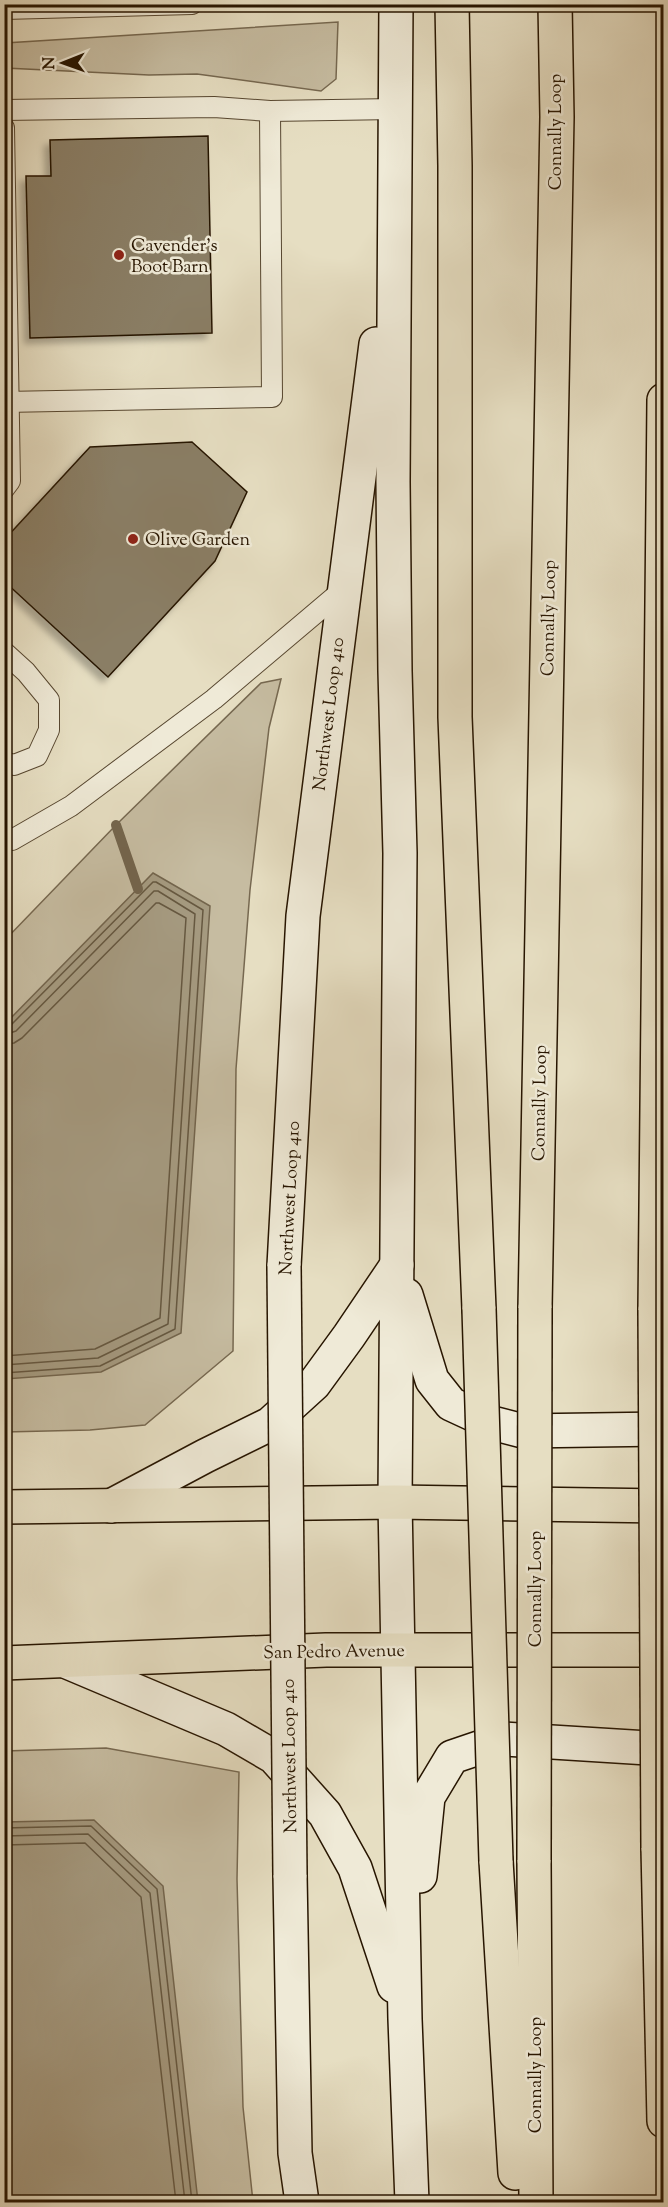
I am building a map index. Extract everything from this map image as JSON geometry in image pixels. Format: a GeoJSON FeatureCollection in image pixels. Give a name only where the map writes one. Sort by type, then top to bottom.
{"type":"FeatureCollection","features":[{"type":"Feature","properties":{"kind":"main road","name":"Northwest Loop 410"},"geometry":{"type":"LineString","coordinates":[[396,4],[393,482],[400,853],[394,1502],[405,2019],[412,2202]]}},
{"type":"Feature","properties":{"kind":"main road"},"geometry":{"type":"LineString","coordinates":[[452,4],[455,166],[455,717],[479,1309],[496,1860],[517,2202]]}},
{"type":"Feature","properties":{"kind":"main road","name":"Connally Loop"},"geometry":{"type":"LineString","coordinates":[[536,2202],[535,1308],[557,117],[555,4]]}},
{"type":"Feature","properties":{"kind":"main road","name":"Northwest Loop 410"},"geometry":{"type":"LineString","coordinates":[[302,2202],[295,2153],[284,1266],[303,916],[395,200]]}},
{"type":"Feature","properties":{"kind":"main road"},"geometry":{"type":"LineString","coordinates":[[663,400],[663,478]]}},
{"type":"Feature","properties":{"kind":"main road"},"geometry":{"type":"LineString","coordinates":[[663,465],[655,1310],[658,1848],[663,2121]]}},
{"type":"Feature","properties":{"kind":"main road"},"geometry":{"type":"LineString","coordinates":[[397,1265],[432,1380],[451,1404],[492,1423],[523,1431],[663,1429]]}},
{"type":"Feature","properties":{"kind":"main road"},"geometry":{"type":"LineString","coordinates":[[111,1506],[270,1424],[314,1384],[350,1336],[397,1265]]}},
{"type":"Feature","properties":{"kind":"main road"},"geometry":{"type":"LineString","coordinates":[[4,1507],[394,1502],[663,1506]]}},
{"type":"Feature","properties":{"kind":"main road","name":"San Pedro Avenue"},"geometry":{"type":"LineString","coordinates":[[4,1663],[326,1650],[663,1650]]}},
{"type":"Feature","properties":{"kind":"main road"},"geometry":{"type":"LineString","coordinates":[[65,1661],[226,1730],[274,1757],[325,1814],[355,1868],[405,2019]]}},
{"type":"Feature","properties":{"kind":"main road"},"geometry":{"type":"LineString","coordinates":[[405,2019],[428,1797],[452,1757],[505,1739],[663,1749]]}},
{"type":"Feature","properties":{"kind":"lane"},"geometry":{"type":"LineString","coordinates":[[4,9],[192,4]]}},
{"type":"Feature","properties":{"kind":"lane"},"geometry":{"type":"LineString","coordinates":[[4,110],[214,107],[270,111],[395,110]]}},
{"type":"Feature","properties":{"kind":"lane"},"geometry":{"type":"LineString","coordinates":[[7,402],[272,397],[270,111]]}},
{"type":"Feature","properties":{"kind":"lane"},"geometry":{"type":"LineString","coordinates":[[4,128],[9,481],[4,489]]}},
{"type":"Feature","properties":{"kind":"lane"},"geometry":{"type":"LineString","coordinates":[[4,838],[12,840],[71,806],[214,699],[344,589]]}},
{"type":"Feature","properties":{"kind":"lane"},"geometry":{"type":"LineString","coordinates":[[4,652],[26,672],[49,700],[49,730],[37,756],[14,765],[4,762]]}},
{"type":"Feature","properties":{"kind":"shaded area"},"geometry":{"type":"Polygon","coordinates":[[[338,22],[336,79],[321,91],[197,74],[149,75],[5,68],[5,43],[338,22]]]}},
{"type":"Feature","properties":{"kind":"shaded area"},"geometry":{"type":"Polygon","coordinates":[[[281,679],[269,728],[250,890],[236,1069],[233,1351],[145,1425],[90,1430],[5,1432],[4,941],[116,825],[261,683],[281,679]]]}},
{"type":"Feature","properties":{"kind":"shaded area"},"geometry":{"type":"Polygon","coordinates":[[[106,1748],[239,1772],[237,1879],[243,2107],[253,2202],[5,2202],[4,1751],[106,1748]]]}},
{"type":"Feature","properties":{"kind":"water"},"geometry":{"type":"Polygon","coordinates":[[[153,873],[210,906],[181,1333],[101,1372],[5,1379],[5,1024],[153,873]]]}},
{"type":"Feature","properties":{"kind":"water"},"geometry":{"type":"Polygon","coordinates":[[[94,1820],[163,1886],[198,2202],[5,2202],[5,1822],[94,1820]]]}},
{"type":"Feature","properties":{"kind":"building","name":"Cavender's Boot Barn"},"geometry":{"type":"Polygon","coordinates":[[[208,136],[212,333],[30,338],[26,176],[51,176],[50,140],[208,136]]]}},
{"type":"Feature","properties":{"kind":"building"},"geometry":{"type":"Polygon","coordinates":[[[192,442],[247,492],[215,561],[108,677],[4,581],[4,540],[90,447],[192,442]]]}},
{"type":"Feature","properties":{"kind":"waterway"},"geometry":{"type":"LineString","coordinates":[[116,825],[138,889]]}},
{"type":"Feature","properties":{"kind":"place","name":"Cavender's Boot Barn"},"geometry":{"type":"Point","coordinates":[119,255]}},
{"type":"Feature","properties":{"kind":"place","name":"Olive Garden"},"geometry":{"type":"Point","coordinates":[133,539]}}]}
